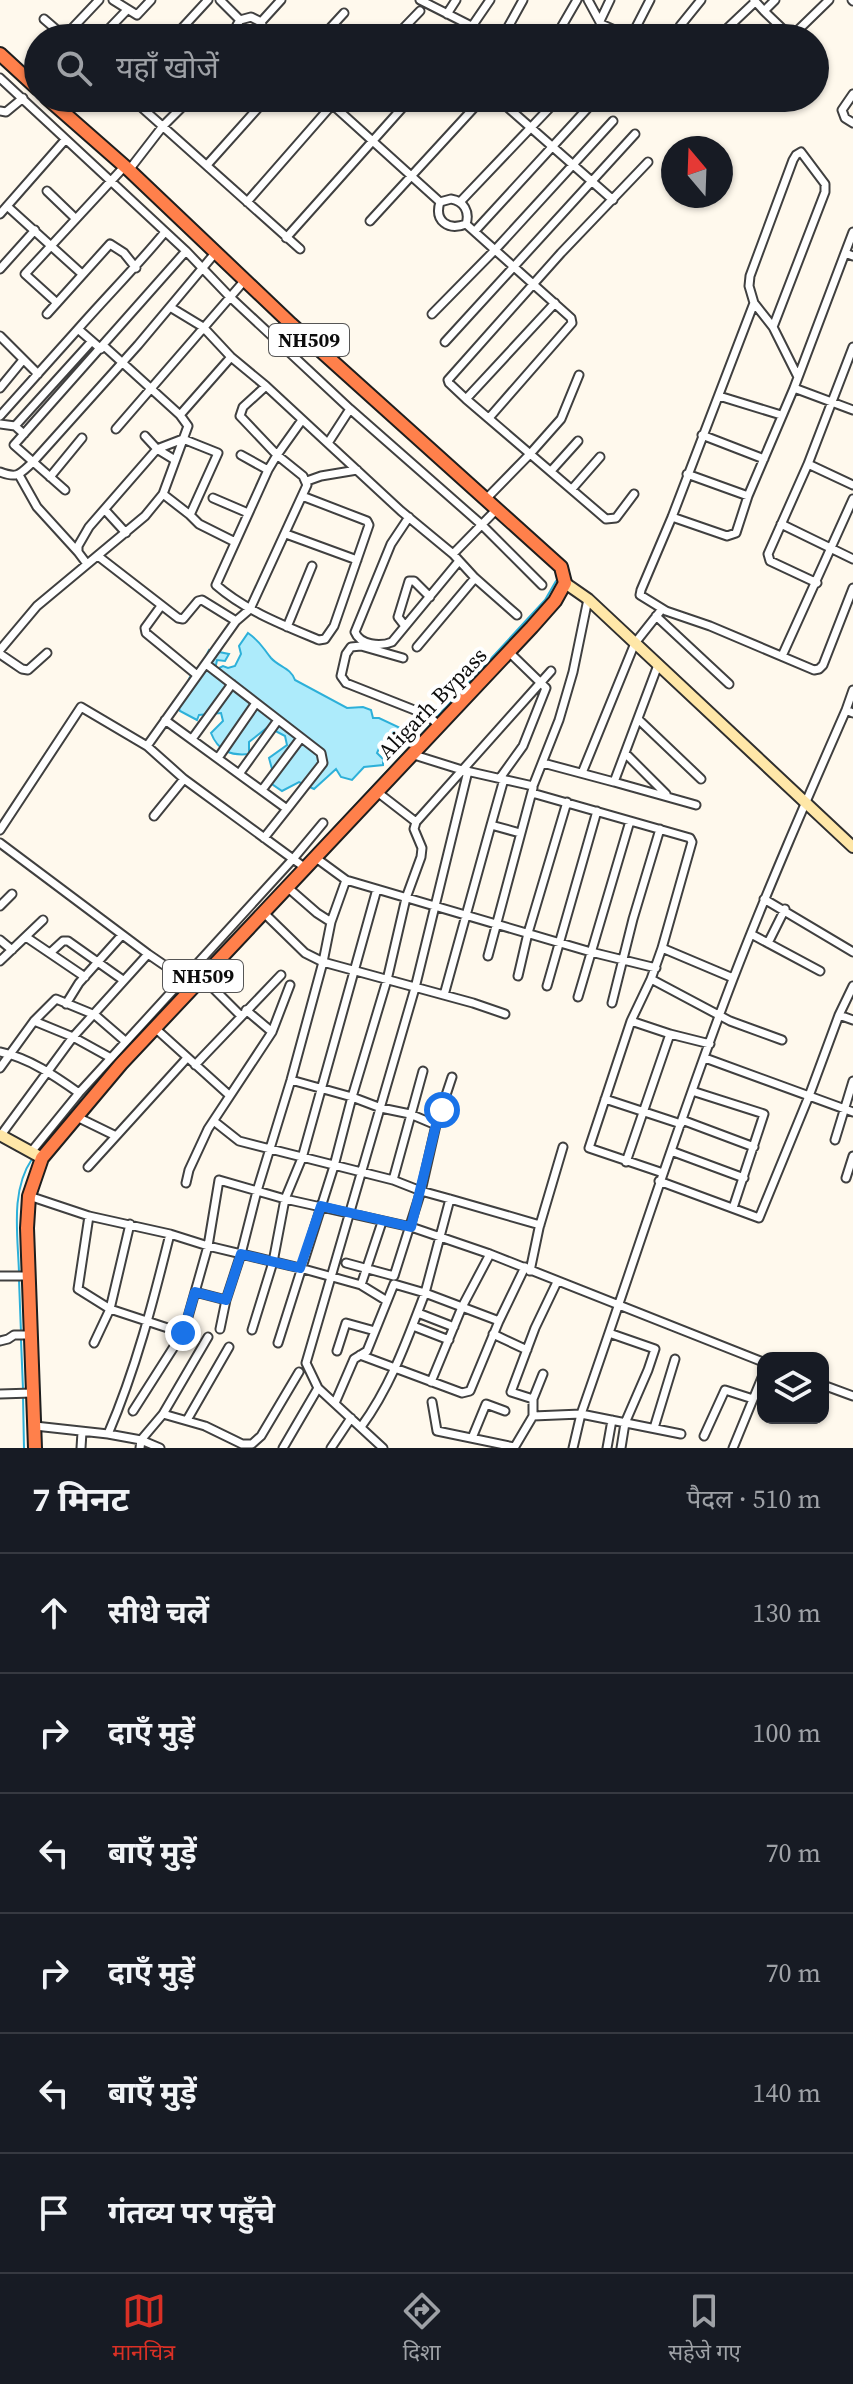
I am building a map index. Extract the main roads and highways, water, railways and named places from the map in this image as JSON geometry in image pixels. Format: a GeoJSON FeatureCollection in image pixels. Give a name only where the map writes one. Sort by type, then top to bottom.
{"type":"FeatureCollection","features":[{"type":"Feature","properties":{"kind":"highway"},"geometry":{"type":"LineString","coordinates":[[0,54],[24,76]]}},
{"type":"Feature","properties":{"kind":"highway","name":"Aligarh Bypass"},"geometry":{"type":"LineString","coordinates":[[35,1448],[35,1426],[27,1393],[23,1276],[29,1196],[36,1154],[77,1117],[121,1064],[264,913],[286,886],[298,863],[316,858],[436,722],[509,652],[555,601],[565,583],[561,567],[490,517],[485,500],[214,255],[62,112]]}},
{"type":"Feature","properties":{"kind":"water"},"geometry":{"type":"Polygon","coordinates":[[[248,633],[295,680],[347,708],[371,710],[373,718],[411,733],[389,759],[380,746],[377,753],[383,759],[383,765],[364,767],[352,780],[341,777],[336,769],[314,789],[299,782],[282,791],[269,782],[272,769],[269,758],[287,745],[285,736],[268,727],[249,742],[249,754],[231,753],[217,744],[211,733],[223,721],[221,713],[199,715],[197,720],[180,711],[177,704],[190,677],[202,665],[209,650],[229,654],[225,661],[217,660],[215,670],[235,666],[241,654],[239,646],[248,633]]]}},
{"type":"Feature","properties":{"kind":"waterway"},"geometry":{"type":"LineString","coordinates":[[436,718],[545,600],[556,581]]}},
{"type":"Feature","properties":{"kind":"waterway"},"geometry":{"type":"LineString","coordinates":[[322,841],[432,723]]}},
{"type":"Feature","properties":{"kind":"waterway"},"geometry":{"type":"LineString","coordinates":[[38,1151],[87,1095]]}},
{"type":"Feature","properties":{"kind":"waterway"},"geometry":{"type":"LineString","coordinates":[[19,1273],[18,1199],[32,1159]]}},
{"type":"Feature","properties":{"kind":"waterway"},"geometry":{"type":"LineString","coordinates":[[19,1280],[21,1333]]}},
{"type":"Feature","properties":{"kind":"waterway"},"geometry":{"type":"LineString","coordinates":[[21,1340],[23,1389]]}},
{"type":"Feature","properties":{"kind":"waterway"},"geometry":{"type":"LineString","coordinates":[[23,1396],[24,1448]]}}]}
